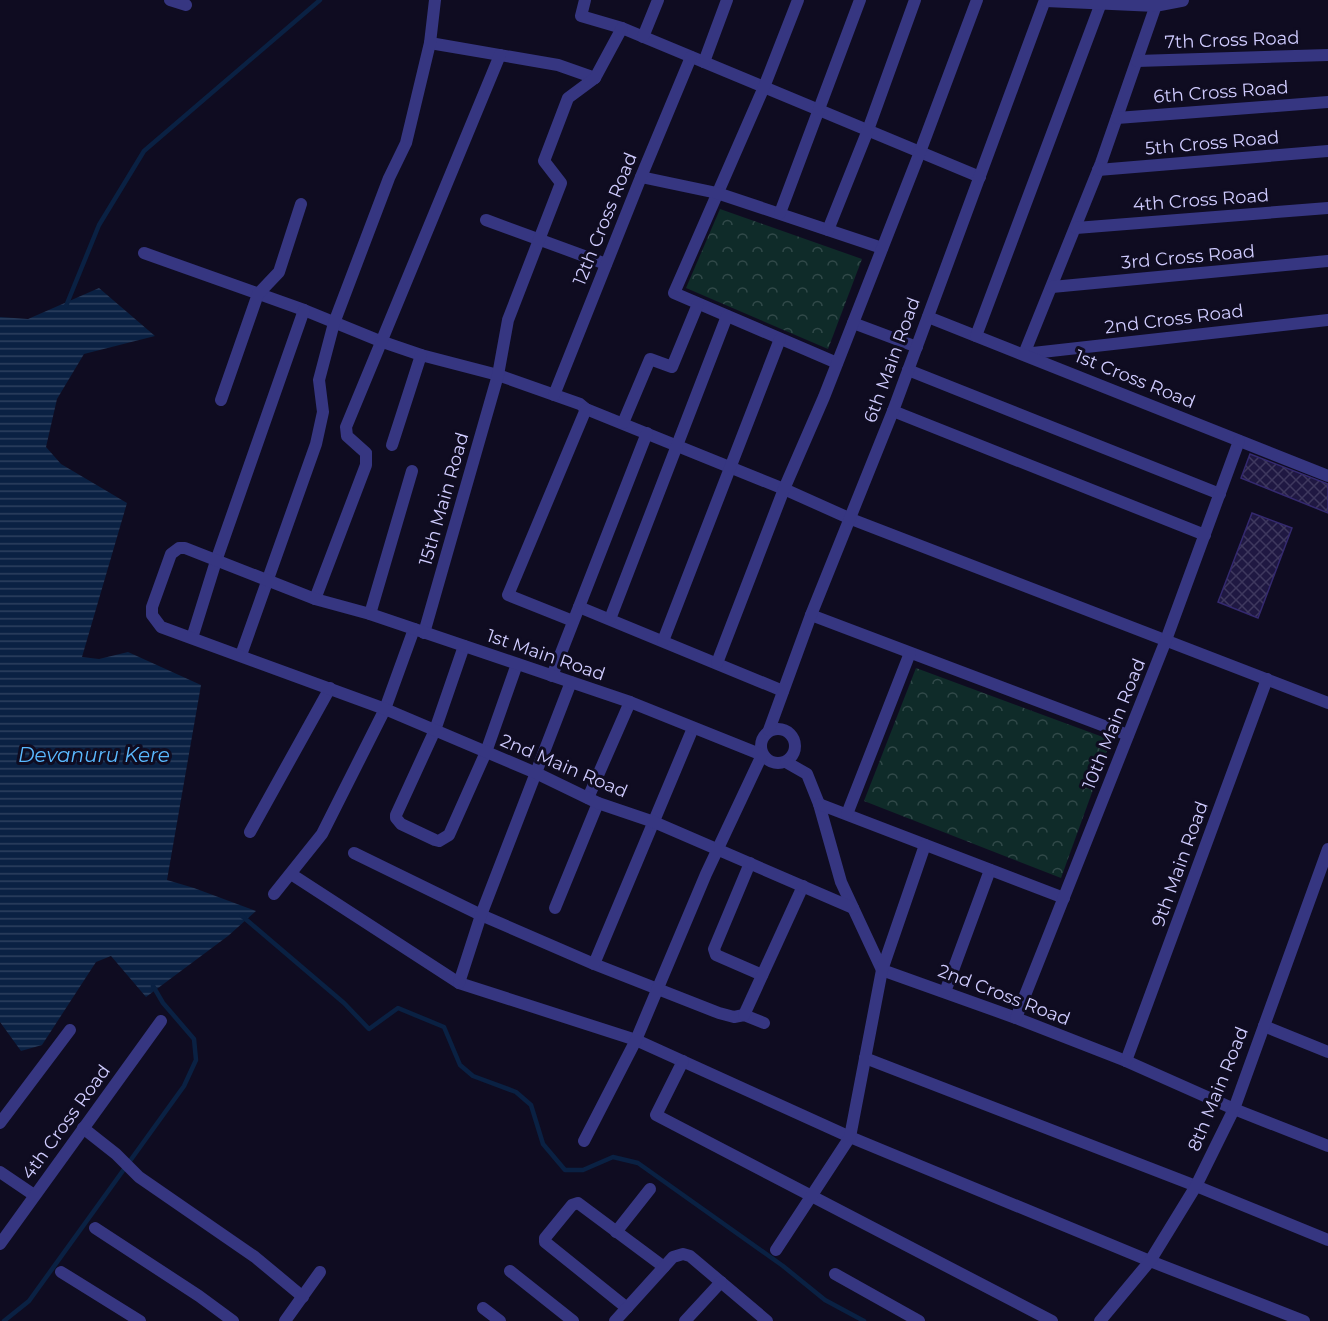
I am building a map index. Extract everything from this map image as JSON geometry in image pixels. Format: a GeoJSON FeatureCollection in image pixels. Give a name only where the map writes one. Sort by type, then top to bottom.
{"type":"FeatureCollection","features":[{"type":"Feature","properties":{"kind":"street"},"geometry":{"type":"LineString","coordinates":[[170,0],[186,5]]}},
{"type":"Feature","properties":{"kind":"street"},"geometry":{"type":"LineString","coordinates":[[241,655],[320,428],[323,412],[319,380],[334,323],[389,178],[406,142],[430,43],[435,0]]}},
{"type":"Feature","properties":{"kind":"street"},"geometry":{"type":"LineString","coordinates":[[582,0],[581,16],[622,28],[980,177]]}},
{"type":"Feature","properties":{"kind":"street"},"geometry":{"type":"LineString","coordinates":[[643,37],[657,0]]}},
{"type":"Feature","properties":{"kind":"street"},"geometry":{"type":"LineString","coordinates":[[704,62],[728,0]]}},
{"type":"Feature","properties":{"kind":"street"},"geometry":{"type":"LineString","coordinates":[[798,0],[764,87],[674,294],[837,363]]}},
{"type":"Feature","properties":{"kind":"street"},"geometry":{"type":"LineString","coordinates":[[780,213],[860,0]]}},
{"type":"Feature","properties":{"kind":"street"},"geometry":{"type":"LineString","coordinates":[[828,230],[868,130],[915,0]]}},
{"type":"Feature","properties":{"kind":"street"},"geometry":{"type":"LineString","coordinates":[[717,663],[784,489],[837,363],[920,152],[977,0]]}},
{"type":"Feature","properties":{"kind":"street"},"geometry":{"type":"LineString","coordinates":[[1045,0],[1101,3],[1156,3],[1182,0]]}},
{"type":"Feature","properties":{"kind":"street","name":"6th Main Road"},"geometry":{"type":"LineString","coordinates":[[769,730],[811,615],[893,411],[1045,0]]}},
{"type":"Feature","properties":{"kind":"street"},"geometry":{"type":"LineString","coordinates":[[976,336],[1101,3]]}},
{"type":"Feature","properties":{"kind":"street"},"geometry":{"type":"LineString","coordinates":[[1024,354],[1098,170],[1156,3]]}},
{"type":"Feature","properties":{"kind":"street"},"geometry":{"type":"LineString","coordinates":[[430,43],[558,65],[595,78],[622,28]]}},
{"type":"Feature","properties":{"kind":"street"},"geometry":{"type":"LineString","coordinates":[[315,599],[366,465],[366,453],[347,436],[346,427],[500,55]]}},
{"type":"Feature","properties":{"kind":"street","name":"7th Cross Road"},"geometry":{"type":"LineString","coordinates":[[1137,61],[1328,55]]}},
{"type":"Feature","properties":{"kind":"street","name":"12th Cross Road"},"geometry":{"type":"LineString","coordinates":[[555,396],[606,264],[691,57]]}},
{"type":"Feature","properties":{"kind":"street","name":"15th Main Road"},"geometry":{"type":"LineString","coordinates":[[274,894],[322,834],[385,709],[419,631],[498,375],[508,320],[561,183],[544,161],[568,98],[595,78]]}},
{"type":"Feature","properties":{"kind":"street","name":"6th Cross Road"},"geometry":{"type":"LineString","coordinates":[[1117,118],[1328,102]]}},
{"type":"Feature","properties":{"kind":"street","name":"5th Cross Road"},"geometry":{"type":"LineString","coordinates":[[1098,170],[1328,151]]}},
{"type":"Feature","properties":{"kind":"street"},"geometry":{"type":"LineString","coordinates":[[641,177],[717,193],[882,248]]}},
{"type":"Feature","properties":{"kind":"street"},"geometry":{"type":"LineString","coordinates":[[221,400],[258,294],[279,272],[301,204]]}},
{"type":"Feature","properties":{"kind":"street","name":"4th Cross Road"},"geometry":{"type":"LineString","coordinates":[[1076,228],[1328,208]]}},
{"type":"Feature","properties":{"kind":"street"},"geometry":{"type":"LineString","coordinates":[[486,220],[606,264]]}},
{"type":"Feature","properties":{"kind":"street"},"geometry":{"type":"LineString","coordinates":[[144,253],[304,310],[380,341],[421,355],[498,375],[580,404],[586,409],[731,467],[851,519],[1328,703]]}},
{"type":"Feature","properties":{"kind":"street","name":"3rd Cross Road"},"geometry":{"type":"LineString","coordinates":[[1052,287],[1328,261]]}},
{"type":"Feature","properties":{"kind":"street"},"geometry":{"type":"LineString","coordinates":[[623,423],[650,359],[672,367],[698,304]]}},
{"type":"Feature","properties":{"kind":"street"},"geometry":{"type":"LineString","coordinates":[[192,638],[216,561],[304,310]]}},
{"type":"Feature","properties":{"kind":"street"},"geometry":{"type":"LineString","coordinates":[[610,618],[727,316]]}},
{"type":"Feature","properties":{"kind":"street","name":"1st Cross Road"},"geometry":{"type":"LineString","coordinates":[[928,317],[1328,476]]}},
{"type":"Feature","properties":{"kind":"street","name":"2nd Cross Road"},"geometry":{"type":"LineString","coordinates":[[1024,354],[1328,320]]}},
{"type":"Feature","properties":{"kind":"street"},"geometry":{"type":"LineString","coordinates":[[852,323],[916,347]]}},
{"type":"Feature","properties":{"kind":"street"},"geometry":{"type":"LineString","coordinates":[[663,641],[780,339]]}},
{"type":"Feature","properties":{"kind":"street"},"geometry":{"type":"LineString","coordinates":[[392,445],[421,355]]}},
{"type":"Feature","properties":{"kind":"street"},"geometry":{"type":"LineString","coordinates":[[908,370],[1220,494]]}},
{"type":"Feature","properties":{"kind":"street"},"geometry":{"type":"LineString","coordinates":[[573,621],[508,596],[586,409]]}},
{"type":"Feature","properties":{"kind":"street"},"geometry":{"type":"LineString","coordinates":[[893,411],[1205,535]]}},
{"type":"Feature","properties":{"kind":"street"},"geometry":{"type":"LineString","coordinates":[[552,676],[647,433]]}},
{"type":"Feature","properties":{"kind":"street","name":"10th Main Road"},"geometry":{"type":"LineString","coordinates":[[1016,1018],[1166,640],[1239,441]]}},
{"type":"Feature","properties":{"kind":"street"},"geometry":{"type":"LineString","coordinates":[[370,614],[412,471]]}},
{"type":"Feature","properties":{"kind":"street","name":"2nd Main Road"},"geometry":{"type":"LineString","coordinates":[[216,561],[179,548],[171,554],[152,607],[152,615],[161,627],[385,709],[536,773],[593,800],[654,822],[853,908]]}},
{"type":"Feature","properties":{"kind":"street","name":"1st Main Road"},"geometry":{"type":"LineString","coordinates":[[216,561],[315,599],[370,614],[630,702],[762,755]]}},
{"type":"Feature","properties":{"kind":"street"},"geometry":{"type":"LineString","coordinates":[[579,607],[783,691]]}},
{"type":"Feature","properties":{"kind":"street"},"geometry":{"type":"LineString","coordinates":[[811,615],[1128,735]]}},
{"type":"Feature","properties":{"kind":"street"},"geometry":{"type":"LineString","coordinates":[[464,646],[435,730],[396,818],[401,824],[435,840],[444,839],[449,835],[486,752],[517,664]]}},
{"type":"Feature","properties":{"kind":"street"},"geometry":{"type":"LineString","coordinates":[[847,814],[910,653]]}},
{"type":"Feature","properties":{"kind":"street","name":"9th Main Road"},"geometry":{"type":"LineString","coordinates":[[1126,1061],[1268,679]]}},
{"type":"Feature","properties":{"kind":"street"},"geometry":{"type":"LineString","coordinates":[[459,983],[481,915],[571,682]]}},
{"type":"Feature","properties":{"kind":"street"},"geometry":{"type":"LineString","coordinates":[[250,832],[330,688]]}},
{"type":"Feature","properties":{"kind":"street"},"geometry":{"type":"LineString","coordinates":[[555,908],[630,702]]}},
{"type":"Feature","properties":{"kind":"street"},"geometry":{"type":"LineString","coordinates":[[594,964],[693,728]]}},
{"type":"Feature","properties":{"kind":"street"},"geometry":{"type":"LineString","coordinates":[[584,1141],[636,1040],[718,849],[762,755],[761,741],[769,730],[783,729],[793,738],[795,751],[786,762]]}},
{"type":"Feature","properties":{"kind":"street"},"geometry":{"type":"LineString","coordinates":[[762,755],[773,763],[786,762],[807,774],[819,804],[841,882],[882,970]]}},
{"type":"Feature","properties":{"kind":"street"},"geometry":{"type":"LineString","coordinates":[[819,804],[1064,898]]}},
{"type":"Feature","properties":{"kind":"street"},"geometry":{"type":"LineString","coordinates":[[776,1250],[849,1137],[882,970],[925,845]]}},
{"type":"Feature","properties":{"kind":"street","name":"8th Main Road"},"geometry":{"type":"LineString","coordinates":[[1100,1321],[1150,1261],[1196,1186],[1234,1109],[1328,849]]}},
{"type":"Feature","properties":{"kind":"street"},"geometry":{"type":"LineString","coordinates":[[354,853],[481,915],[594,964],[726,1015],[734,1017],[744,1014],[764,1023]]}},
{"type":"Feature","properties":{"kind":"street"},"geometry":{"type":"LineString","coordinates":[[750,863],[714,949],[716,955],[762,975]]}},
{"type":"Feature","properties":{"kind":"street"},"geometry":{"type":"LineString","coordinates":[[945,992],[990,870]]}},
{"type":"Feature","properties":{"kind":"street"},"geometry":{"type":"LineString","coordinates":[[291,874],[459,983],[636,1040],[849,1137],[1150,1261],[1304,1321]]}},
{"type":"Feature","properties":{"kind":"street"},"geometry":{"type":"LineString","coordinates":[[744,1014],[803,886]]}},
{"type":"Feature","properties":{"kind":"street","name":"2nd Cross Road"},"geometry":{"type":"LineString","coordinates":[[882,970],[1016,1018],[1126,1061],[1234,1109],[1328,1146]]}},
{"type":"Feature","properties":{"kind":"street","name":"4th Cross Road"},"geometry":{"type":"LineString","coordinates":[[0,1244],[161,1021]]}},
{"type":"Feature","properties":{"kind":"street"},"geometry":{"type":"LineString","coordinates":[[1264,1026],[1328,1052]]}},
{"type":"Feature","properties":{"kind":"street"},"geometry":{"type":"LineString","coordinates":[[0,1123],[70,1030]]}},
{"type":"Feature","properties":{"kind":"street"},"geometry":{"type":"LineString","coordinates":[[865,1058],[1196,1186],[1328,1240]]}},
{"type":"Feature","properties":{"kind":"street"},"geometry":{"type":"LineString","coordinates":[[683,1061],[656,1115],[1052,1321]]}},
{"type":"Feature","properties":{"kind":"street"},"geometry":{"type":"LineString","coordinates":[[83,1128],[116,1154],[139,1177],[255,1257],[303,1297]]}},
{"type":"Feature","properties":{"kind":"street"},"geometry":{"type":"LineString","coordinates":[[0,1172],[34,1195]]}},
{"type":"Feature","properties":{"kind":"street"},"geometry":{"type":"LineString","coordinates":[[616,1232],[650,1189]]}},
{"type":"Feature","properties":{"kind":"street"},"geometry":{"type":"LineString","coordinates":[[627,1308],[544,1242],[572,1204],[578,1203],[663,1267]]}},
{"type":"Feature","properties":{"kind":"street"},"geometry":{"type":"LineString","coordinates":[[95,1228],[233,1321]]}},
{"type":"Feature","properties":{"kind":"street"},"geometry":{"type":"LineString","coordinates":[[615,1321],[672,1257],[683,1254],[690,1256],[764,1320]]}},
{"type":"Feature","properties":{"kind":"street"},"geometry":{"type":"LineString","coordinates":[[510,1271],[573,1321]]}},
{"type":"Feature","properties":{"kind":"street"},"geometry":{"type":"LineString","coordinates":[[61,1272],[140,1321]]}},
{"type":"Feature","properties":{"kind":"street"},"geometry":{"type":"LineString","coordinates":[[285,1321],[321,1272]]}},
{"type":"Feature","properties":{"kind":"street"},"geometry":{"type":"LineString","coordinates":[[835,1274],[919,1321]]}},
{"type":"Feature","properties":{"kind":"street"},"geometry":{"type":"LineString","coordinates":[[685,1321],[720,1282]]}},
{"type":"Feature","properties":{"kind":"street"},"geometry":{"type":"LineString","coordinates":[[483,1308],[500,1321]]}},
{"type":"Feature","properties":{"kind":"green space"},"geometry":{"type":"Polygon","coordinates":[[[720,209],[862,259],[828,349],[686,288],[720,209]]]}},
{"type":"Feature","properties":{"kind":"green space"},"geometry":{"type":"Polygon","coordinates":[[[916,668],[1111,740],[1061,878],[864,801],[916,668]]]}},
{"type":"Feature","properties":{"kind":"water","name":"Devanuru Kere"},"geometry":{"type":"Polygon","coordinates":[[[99,288],[155,336],[84,354],[57,399],[46,447],[61,464],[127,503],[82,657],[99,659],[128,652],[201,685],[167,880],[256,911],[228,936],[146,997],[111,956],[96,962],[42,1045],[21,1051],[0,1022],[0,317],[28,319],[99,288]]]}},
{"type":"Feature","properties":{"kind":"building"},"geometry":{"type":"Polygon","coordinates":[[[1250,454],[1328,484],[1328,513],[1241,478],[1250,454]]]}},
{"type":"Feature","properties":{"kind":"building"},"geometry":{"type":"Polygon","coordinates":[[[1252,513],[1292,528],[1258,618],[1218,602],[1252,513]]]}},
{"type":"Feature","properties":{"kind":"waterway"},"geometry":{"type":"LineString","coordinates":[[66,306],[99,225],[144,151],[320,0]]}},
{"type":"Feature","properties":{"kind":"waterway"},"geometry":{"type":"LineString","coordinates":[[242,916],[344,1003],[369,1029],[398,1008],[444,1027],[460,1065],[473,1076],[516,1092],[531,1105],[543,1144],[565,1170],[583,1170],[613,1157],[638,1163],[783,1266],[825,1300],[864,1321]]}},
{"type":"Feature","properties":{"kind":"waterway"},"geometry":{"type":"LineString","coordinates":[[4,1321],[29,1301],[184,1086],[196,1060],[194,1039],[163,1003],[153,986]]}}]}
